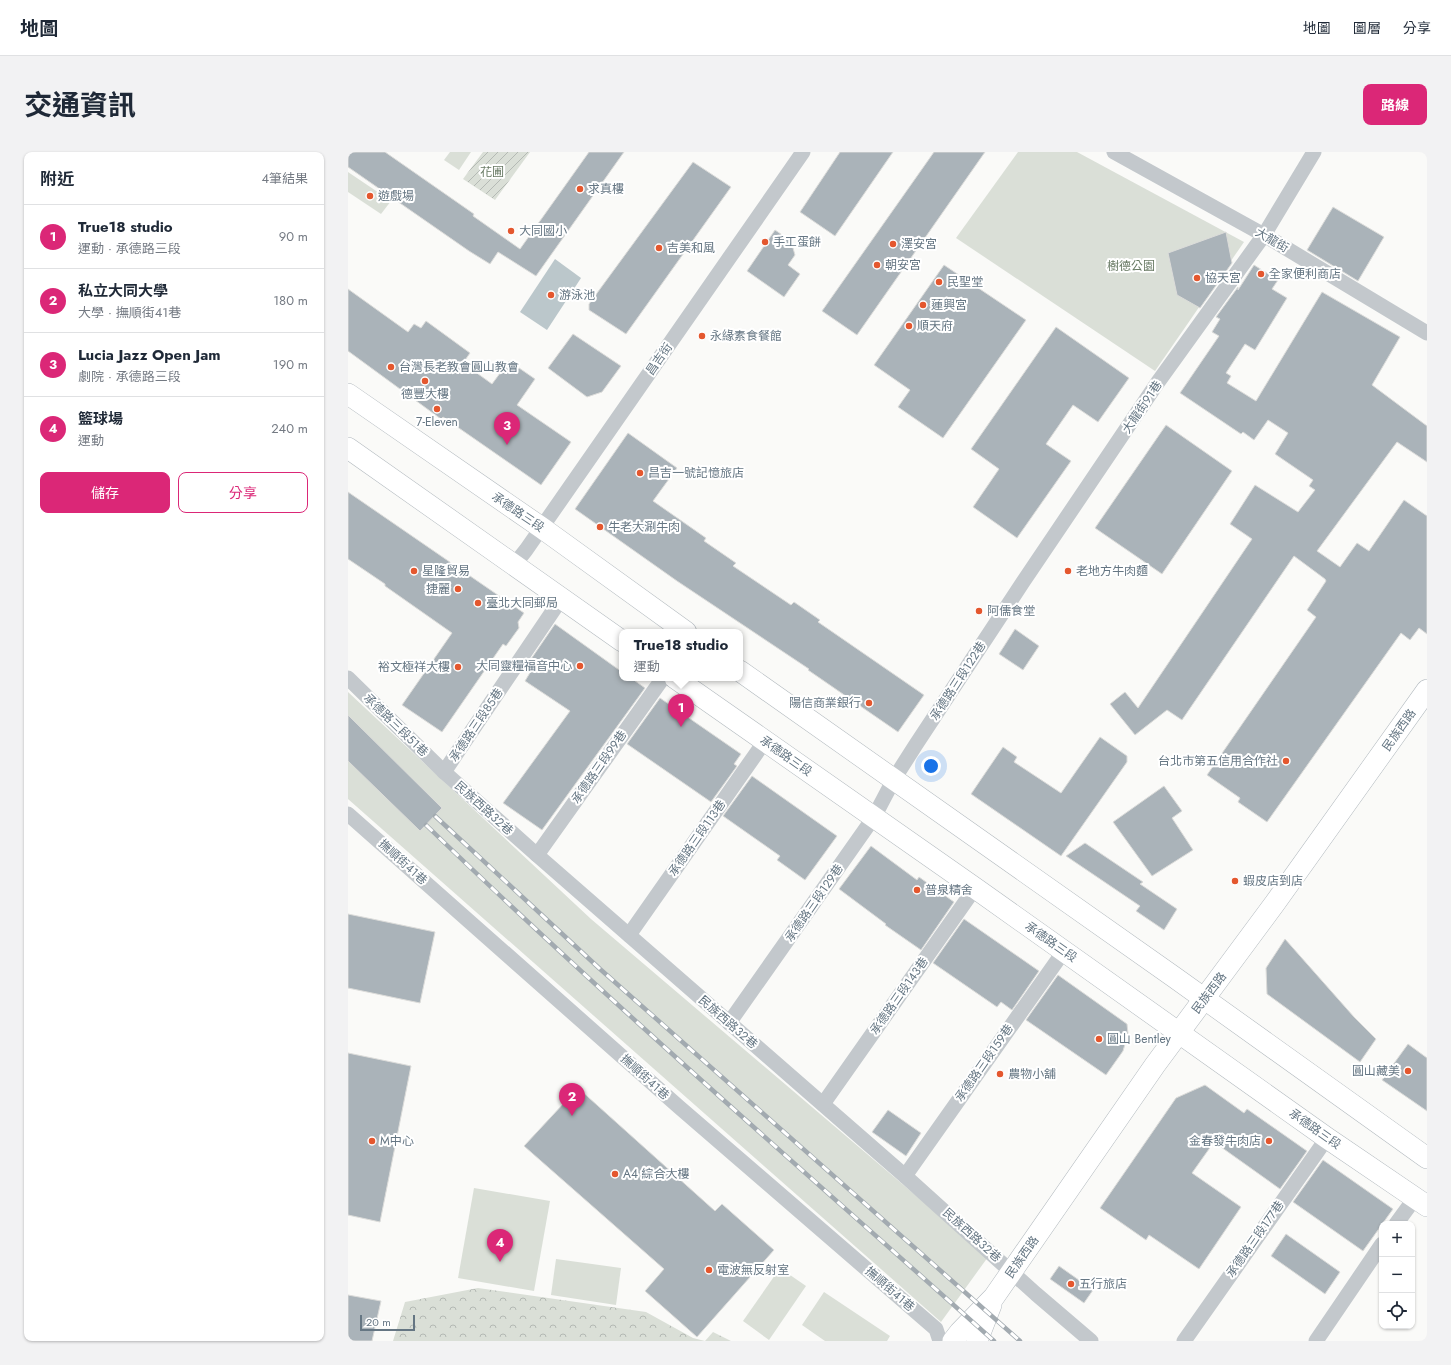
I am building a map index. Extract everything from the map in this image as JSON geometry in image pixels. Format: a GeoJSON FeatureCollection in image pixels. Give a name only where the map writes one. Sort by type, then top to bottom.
{"type":"FeatureCollection","features":[{"type":"Feature","properties":{"kind":"main road","name":"承德路三段"},"geometry":{"type":"LineString","coordinates":[[348,394],[542,528],[682,629]]}},
{"type":"Feature","properties":{"kind":"main road"},"geometry":{"type":"LineString","coordinates":[[348,448],[546,586],[561,599],[619,639]]}},
{"type":"Feature","properties":{"kind":"main road"},"geometry":{"type":"LineString","coordinates":[[743,673],[1205,999],[1427,1158]]}},
{"type":"Feature","properties":{"kind":"main road","name":"承德路三段"},"geometry":{"type":"LineString","coordinates":[[679,681],[975,888],[1327,1138],[1421,1202]]}},
{"type":"Feature","properties":{"kind":"main road","name":"民族西路"},"geometry":{"type":"LineString","coordinates":[[953,1341],[994,1297],[1179,1033],[1427,690]]}},
{"type":"Feature","properties":{"kind":"main road","name":"民族西路"},"geometry":{"type":"LineString","coordinates":[[977,1341],[994,1297]]}},
{"type":"Feature","properties":{"kind":"street","name":"昌吉街"},"geometry":{"type":"LineString","coordinates":[[514,565],[542,528],[803,152]]}},
{"type":"Feature","properties":{"kind":"street","name":"大龍街"},"geometry":{"type":"LineString","coordinates":[[1114,152],[1264,235],[1427,333]]}},
{"type":"Feature","properties":{"kind":"street","name":"大龍街91巷"},"geometry":{"type":"LineString","coordinates":[[1023,582],[1158,382],[1264,235],[1314,152]]}},
{"type":"Feature","properties":{"kind":"street","name":"承德路三段122巷"},"geometry":{"type":"LineString","coordinates":[[894,779],[1023,582]]}},
{"type":"Feature","properties":{"kind":"street","name":"承德路三段85巷"},"geometry":{"type":"LineString","coordinates":[[444,772],[561,599]]}},
{"type":"Feature","properties":{"kind":"street","name":"承德路三段51巷"},"geometry":{"type":"LineString","coordinates":[[348,678],[444,772]]}},
{"type":"Feature","properties":{"kind":"street","name":"承德路三段99巷"},"geometry":{"type":"LineString","coordinates":[[537,855],[661,681]]}},
{"type":"Feature","properties":{"kind":"street","name":"承德路三段113巷"},"geometry":{"type":"LineString","coordinates":[[629,935],[765,741]]}},
{"type":"Feature","properties":{"kind":"street","name":"民族西路32巷"},"geometry":{"type":"LineString","coordinates":[[444,772],[1091,1341]]}},
{"type":"Feature","properties":{"kind":"street","name":"承德路三段129巷"},"geometry":{"type":"LineString","coordinates":[[730,1023],[874,817],[894,779]]}},
{"type":"Feature","properties":{"kind":"street","name":"撫順街41巷"},"geometry":{"type":"LineString","coordinates":[[348,814],[679,1107],[936,1329],[940,1341]]}},
{"type":"Feature","properties":{"kind":"street","name":"承德路三段143巷"},"geometry":{"type":"LineString","coordinates":[[822,1104],[975,888]]}},
{"type":"Feature","properties":{"kind":"street","name":"承德路三段159巷"},"geometry":{"type":"LineString","coordinates":[[905,1176],[1064,951]]}},
{"type":"Feature","properties":{"kind":"street","name":"承德路三段177巷"},"geometry":{"type":"LineString","coordinates":[[1184,1341],[1327,1138]]}},
{"type":"Feature","properties":{"kind":"street"},"geometry":{"type":"LineString","coordinates":[[1399,1221],[1421,1202]]}},
{"type":"Feature","properties":{"kind":"street"},"geometry":{"type":"LineString","coordinates":[[1316,1341],[1379,1248]]}},
{"type":"Feature","properties":{"kind":"green space"},"geometry":{"type":"Polygon","coordinates":[[[450,152],[471,152],[459,170],[444,160],[450,152]]]}},
{"type":"Feature","properties":{"kind":"green space","name":"花圃"},"geometry":{"type":"Polygon","coordinates":[[[483,152],[530,152],[495,200],[463,179],[483,152]]]}},
{"type":"Feature","properties":{"kind":"green space","name":"樹德公園"},"geometry":{"type":"Polygon","coordinates":[[[1018,152],[1077,152],[1244,242],[1155,371],[956,238],[1018,152]]]}},
{"type":"Feature","properties":{"kind":"green space","name":"遊戲場"},"geometry":{"type":"Polygon","coordinates":[[[348,172],[391,201],[381,214],[348,192],[348,172]]]}},
{"type":"Feature","properties":{"kind":"green space"},"geometry":{"type":"Polygon","coordinates":[[[348,692],[591,919],[988,1257],[941,1322],[348,799],[348,692]]]}},
{"type":"Feature","properties":{"kind":"green space"},"geometry":{"type":"Polygon","coordinates":[[[474,1188],[550,1201],[534,1291],[458,1278],[474,1188]]]}},
{"type":"Feature","properties":{"kind":"green space"},"geometry":{"type":"Polygon","coordinates":[[[556,1259],[621,1268],[616,1305],[551,1295],[556,1259]]]}},
{"type":"Feature","properties":{"kind":"green space"},"geometry":{"type":"Polygon","coordinates":[[[780,1268],[806,1286],[769,1340],[743,1321],[780,1268]]]}},
{"type":"Feature","properties":{"kind":"green space"},"geometry":{"type":"Polygon","coordinates":[[[478,1288],[646,1312],[693,1338],[705,1341],[393,1341],[405,1302],[478,1288]]]}},
{"type":"Feature","properties":{"kind":"green space"},"geometry":{"type":"Polygon","coordinates":[[[824,1292],[890,1336],[887,1341],[825,1341],[802,1325],[824,1292]]]}},
{"type":"Feature","properties":{"kind":"green space"},"geometry":{"type":"Polygon","coordinates":[[[713,1332],[731,1341],[705,1341],[713,1332]]]}},
{"type":"Feature","properties":{"kind":"shaded area","name":"游泳池"},"geometry":{"type":"Polygon","coordinates":[[[555,259],[581,278],[547,330],[520,312],[555,259]]]}},
{"type":"Feature","properties":{"kind":"building"},"geometry":{"type":"Polygon","coordinates":[[[348,152],[385,152],[474,214],[473,216],[520,249],[589,152],[624,152],[536,276],[498,252],[490,264],[469,251],[348,167],[348,152]]]}},
{"type":"Feature","properties":{"kind":"building"},"geometry":{"type":"Polygon","coordinates":[[[840,152],[893,152],[835,236],[800,212],[840,152]]]}},
{"type":"Feature","properties":{"kind":"building"},"geometry":{"type":"Polygon","coordinates":[[[934,152],[985,152],[857,335],[822,311],[934,152]]]}},
{"type":"Feature","properties":{"kind":"building","name":"吉美和風"},"geometry":{"type":"Polygon","coordinates":[[[693,162],[731,187],[626,334],[589,310],[589,304],[693,162]]]}},
{"type":"Feature","properties":{"kind":"building"},"geometry":{"type":"Polygon","coordinates":[[[1333,207],[1384,237],[1358,281],[1307,250],[1333,207]]]}},
{"type":"Feature","properties":{"kind":"building"},"geometry":{"type":"Polygon","coordinates":[[[775,230],[791,241],[795,255],[788,265],[800,274],[784,297],[747,271],[775,230]]]}},
{"type":"Feature","properties":{"kind":"building","name":"協天宮"},"geometry":{"type":"Polygon","coordinates":[[[1226,232],[1232,263],[1200,308],[1177,295],[1168,253],[1226,232]]]}},
{"type":"Feature","properties":{"kind":"building"},"geometry":{"type":"Polygon","coordinates":[[[944,265],[1026,320],[943,438],[898,407],[910,390],[874,365],[944,265]]]}},
{"type":"Feature","properties":{"kind":"building"},"geometry":{"type":"Polygon","coordinates":[[[1254,265],[1278,280],[1272,289],[1287,298],[1255,350],[1245,344],[1226,373],[1231,376],[1227,383],[1256,401],[1322,292],[1400,337],[1372,385],[1427,426],[1427,462],[1397,442],[1317,551],[1340,567],[1357,543],[1369,551],[1404,500],[1427,516],[1427,634],[1419,628],[1410,640],[1401,633],[1267,822],[1238,802],[1240,798],[1207,775],[1316,617],[1307,610],[1326,581],[1325,579],[1294,556],[1182,720],[1167,710],[1135,735],[1110,704],[1125,692],[1138,708],[1252,539],[1230,524],[1255,485],[1298,512],[1315,490],[1309,486],[1313,480],[1275,454],[1288,433],[1268,420],[1254,440],[1243,432],[1241,434],[1180,393],[1219,336],[1212,332],[1220,319],[1216,317],[1238,287],[1238,290],[1254,265]]]}},
{"type":"Feature","properties":{"kind":"building"},"geometry":{"type":"Polygon","coordinates":[[[348,289],[408,332],[414,324],[421,328],[426,321],[470,353],[463,363],[492,384],[509,361],[535,379],[517,405],[571,442],[541,485],[443,417],[441,419],[348,351],[348,289]]]}},
{"type":"Feature","properties":{"kind":"building"},"geometry":{"type":"Polygon","coordinates":[[[1056,327],[1129,378],[1098,422],[1073,405],[1046,444],[1071,461],[1017,538],[973,507],[999,469],[971,449],[1056,327]]]}},
{"type":"Feature","properties":{"kind":"building"},"geometry":{"type":"Polygon","coordinates":[[[573,334],[621,366],[602,392],[587,397],[548,368],[573,334]]]}},
{"type":"Feature","properties":{"kind":"building"},"geometry":{"type":"Polygon","coordinates":[[[1166,425],[1232,471],[1162,574],[1095,528],[1166,425]]]}},
{"type":"Feature","properties":{"kind":"building"},"geometry":{"type":"Polygon","coordinates":[[[628,433],[677,468],[653,501],[706,538],[704,541],[736,563],[733,566],[791,605],[794,602],[820,620],[818,622],[924,695],[898,732],[808,670],[809,669],[677,581],[575,509],[628,433]]]}},
{"type":"Feature","properties":{"kind":"building"},"geometry":{"type":"Polygon","coordinates":[[[348,492],[524,613],[518,622],[519,628],[506,646],[503,644],[442,732],[402,705],[452,633],[348,559],[348,492]]]}},
{"type":"Feature","properties":{"kind":"building"},"geometry":{"type":"Polygon","coordinates":[[[555,624],[619,670],[619,681],[635,681],[645,688],[542,830],[503,803],[570,711],[525,681],[534,666],[529,662],[555,624]]]}},
{"type":"Feature","properties":{"kind":"building"},"geometry":{"type":"Polygon","coordinates":[[[1015,629],[1039,646],[1023,670],[999,654],[1015,629]]]}},
{"type":"Feature","properties":{"kind":"building"},"geometry":{"type":"Polygon","coordinates":[[[660,698],[741,754],[734,764],[737,766],[711,802],[627,744],[660,698]]]}},
{"type":"Feature","properties":{"kind":"building"},"geometry":{"type":"Polygon","coordinates":[[[348,715],[442,808],[420,831],[348,761],[348,715]]]}},
{"type":"Feature","properties":{"kind":"building"},"geometry":{"type":"Polygon","coordinates":[[[1100,737],[1127,756],[1127,762],[1061,856],[971,794],[1003,747],[1017,757],[1014,762],[1061,793],[1100,737]]]}},
{"type":"Feature","properties":{"kind":"building"},"geometry":{"type":"Polygon","coordinates":[[[752,776],[837,836],[805,880],[777,860],[780,856],[723,816],[752,776]]]}},
{"type":"Feature","properties":{"kind":"building"},"geometry":{"type":"Polygon","coordinates":[[[1164,786],[1182,811],[1172,818],[1193,850],[1152,876],[1113,822],[1164,786]]]}},
{"type":"Feature","properties":{"kind":"building"},"geometry":{"type":"Polygon","coordinates":[[[1085,843],[1143,882],[1140,884],[1177,909],[1164,930],[1136,911],[1140,906],[1066,856],[1085,843]]]}},
{"type":"Feature","properties":{"kind":"building"},"geometry":{"type":"Polygon","coordinates":[[[871,846],[917,880],[919,877],[954,902],[921,950],[885,925],[886,924],[839,889],[871,846]]]}},
{"type":"Feature","properties":{"kind":"building"},"geometry":{"type":"Polygon","coordinates":[[[348,914],[435,932],[420,1003],[348,988],[348,914]]]}},
{"type":"Feature","properties":{"kind":"building"},"geometry":{"type":"Polygon","coordinates":[[[964,919],[1039,971],[1012,1010],[1001,1002],[997,1007],[933,963],[964,919]]]}},
{"type":"Feature","properties":{"kind":"building"},"geometry":{"type":"Polygon","coordinates":[[[1285,939],[1354,1017],[1376,1039],[1360,1062],[1267,994],[1266,968],[1285,939]]]}},
{"type":"Feature","properties":{"kind":"building"},"geometry":{"type":"Polygon","coordinates":[[[1058,975],[1127,1024],[1128,1034],[1123,1051],[1106,1075],[1026,1020],[1058,975]]]}},
{"type":"Feature","properties":{"kind":"building","name":"圓山藏美"},"geometry":{"type":"Polygon","coordinates":[[[1408,1044],[1427,1058],[1427,1111],[1382,1080],[1408,1044]]]}},
{"type":"Feature","properties":{"kind":"building","name":"M中心"},"geometry":{"type":"Polygon","coordinates":[[[348,1053],[411,1066],[380,1222],[348,1215],[348,1053]]]}},
{"type":"Feature","properties":{"kind":"building"},"geometry":{"type":"Polygon","coordinates":[[[1205,1085],[1244,1113],[1247,1109],[1307,1151],[1280,1189],[1214,1142],[1192,1173],[1241,1207],[1199,1269],[1149,1235],[1146,1240],[1100,1208],[1176,1098],[1205,1085]]]}},
{"type":"Feature","properties":{"kind":"building"},"geometry":{"type":"Polygon","coordinates":[[[578,1088],[715,1211],[722,1204],[774,1250],[697,1337],[645,1291],[664,1269],[524,1146],[578,1088]]]}},
{"type":"Feature","properties":{"kind":"building"},"geometry":{"type":"Polygon","coordinates":[[[888,1110],[921,1133],[906,1156],[872,1132],[888,1110]]]}},
{"type":"Feature","properties":{"kind":"building"},"geometry":{"type":"Polygon","coordinates":[[[1323,1160],[1393,1209],[1384,1221],[1379,1221],[1379,1229],[1363,1251],[1293,1202],[1323,1160]]]}},
{"type":"Feature","properties":{"kind":"building"},"geometry":{"type":"Polygon","coordinates":[[[1286,1234],[1340,1272],[1325,1294],[1271,1256],[1286,1234]]]}},
{"type":"Feature","properties":{"kind":"building","name":"五行旅店"},"geometry":{"type":"Polygon","coordinates":[[[1059,1266],[1093,1290],[1084,1303],[1050,1279],[1059,1266]]]}},
{"type":"Feature","properties":{"kind":"building"},"geometry":{"type":"Polygon","coordinates":[[[348,1295],[381,1301],[372,1341],[348,1341],[348,1295]]]}},
{"type":"Feature","properties":{"kind":"railway"},"geometry":{"type":"LineString","coordinates":[[435,816],[600,969],[1020,1341]]}},
{"type":"Feature","properties":{"kind":"railway"},"geometry":{"type":"LineString","coordinates":[[426,825],[636,1021],[994,1341]]}},
{"type":"Feature","properties":{"kind":"place","name":"求真樓"},"geometry":{"type":"Point","coordinates":[580,189]}},
{"type":"Feature","properties":{"kind":"place","name":"遊戲場"},"geometry":{"type":"Point","coordinates":[370,196]}},
{"type":"Feature","properties":{"kind":"place","name":"大同國小"},"geometry":{"type":"Point","coordinates":[511,231]}},
{"type":"Feature","properties":{"kind":"place","name":"手工蛋餅"},"geometry":{"type":"Point","coordinates":[765,242]}},
{"type":"Feature","properties":{"kind":"place","name":"澤安宮"},"geometry":{"type":"Point","coordinates":[893,244]}},
{"type":"Feature","properties":{"kind":"place","name":"吉美和風"},"geometry":{"type":"Point","coordinates":[659,248]}},
{"type":"Feature","properties":{"kind":"place","name":"朝安宮"},"geometry":{"type":"Point","coordinates":[877,265]}},
{"type":"Feature","properties":{"kind":"place","name":"全家便利商店"},"geometry":{"type":"Point","coordinates":[1261,274]}},
{"type":"Feature","properties":{"kind":"place","name":"協天宮"},"geometry":{"type":"Point","coordinates":[1197,278]}},
{"type":"Feature","properties":{"kind":"place","name":"民聖堂"},"geometry":{"type":"Point","coordinates":[939,282]}},
{"type":"Feature","properties":{"kind":"place","name":"游泳池"},"geometry":{"type":"Point","coordinates":[551,295]}},
{"type":"Feature","properties":{"kind":"place","name":"蓮興宮"},"geometry":{"type":"Point","coordinates":[923,305]}},
{"type":"Feature","properties":{"kind":"place","name":"順天府"},"geometry":{"type":"Point","coordinates":[909,326]}},
{"type":"Feature","properties":{"kind":"place","name":"永緣素食餐館"},"geometry":{"type":"Point","coordinates":[702,336]}},
{"type":"Feature","properties":{"kind":"place","name":"台灣長老教會圓山教會"},"geometry":{"type":"Point","coordinates":[391,367]}},
{"type":"Feature","properties":{"kind":"place","name":"德豐大樓"},"geometry":{"type":"Point","coordinates":[425,381]}},
{"type":"Feature","properties":{"kind":"place","name":"7-Eleven"},"geometry":{"type":"Point","coordinates":[437,409]}},
{"type":"Feature","properties":{"kind":"place","name":"Lucia Jazz Open Jam"},"geometry":{"type":"Point","coordinates":[507,445]}},
{"type":"Feature","properties":{"kind":"place","name":"昌吉一號記憶旅店"},"geometry":{"type":"Point","coordinates":[640,473]}},
{"type":"Feature","properties":{"kind":"place","name":"牛老大涮牛肉"},"geometry":{"type":"Point","coordinates":[600,527]}},
{"type":"Feature","properties":{"kind":"place","name":"星隆貿易"},"geometry":{"type":"Point","coordinates":[414,571]}},
{"type":"Feature","properties":{"kind":"place","name":"老地方牛肉麵"},"geometry":{"type":"Point","coordinates":[1068,571]}},
{"type":"Feature","properties":{"kind":"place","name":"捷麗"},"geometry":{"type":"Point","coordinates":[458,589]}},
{"type":"Feature","properties":{"kind":"place","name":"臺北大同郵局"},"geometry":{"type":"Point","coordinates":[478,603]}},
{"type":"Feature","properties":{"kind":"place","name":"阿儒食堂"},"geometry":{"type":"Point","coordinates":[979,611]}},
{"type":"Feature","properties":{"kind":"place","name":"大同靈糧福音中心"},"geometry":{"type":"Point","coordinates":[580,666]}},
{"type":"Feature","properties":{"kind":"place","name":"裕文極祥大樓"},"geometry":{"type":"Point","coordinates":[458,667]}},
{"type":"Feature","properties":{"kind":"place","name":"陽信商業銀行"},"geometry":{"type":"Point","coordinates":[869,703]}},
{"type":"Feature","properties":{"kind":"place","name":"True18 studio"},"geometry":{"type":"Point","coordinates":[681,727]}},
{"type":"Feature","properties":{"kind":"place","name":"台北市第五信用合作社"},"geometry":{"type":"Point","coordinates":[1286,761]}},
{"type":"Feature","properties":{"kind":"place","name":"蝦皮店到店"},"geometry":{"type":"Point","coordinates":[1235,881]}},
{"type":"Feature","properties":{"kind":"place","name":"普泉精舍"},"geometry":{"type":"Point","coordinates":[917,890]}},
{"type":"Feature","properties":{"kind":"place","name":"圓山 Bentley"},"geometry":{"type":"Point","coordinates":[1099,1039]}},
{"type":"Feature","properties":{"kind":"place","name":"圓山藏美"},"geometry":{"type":"Point","coordinates":[1408,1071]}},
{"type":"Feature","properties":{"kind":"place","name":"農物小舖"},"geometry":{"type":"Point","coordinates":[1000,1074]}},
{"type":"Feature","properties":{"kind":"place","name":"私立大同大學"},"geometry":{"type":"Point","coordinates":[572,1116]}},
{"type":"Feature","properties":{"kind":"place","name":"M中心"},"geometry":{"type":"Point","coordinates":[372,1141]}},
{"type":"Feature","properties":{"kind":"place","name":"金春發牛肉店"},"geometry":{"type":"Point","coordinates":[1269,1141]}},
{"type":"Feature","properties":{"kind":"place","name":"A4 綜合大樓"},"geometry":{"type":"Point","coordinates":[615,1174]}},
{"type":"Feature","properties":{"kind":"place","name":"籃球場"},"geometry":{"type":"Point","coordinates":[500,1262]}},
{"type":"Feature","properties":{"kind":"place","name":"電波無反射室"},"geometry":{"type":"Point","coordinates":[709,1270]}},
{"type":"Feature","properties":{"kind":"place","name":"五行旅店"},"geometry":{"type":"Point","coordinates":[1071,1284]}}]}
